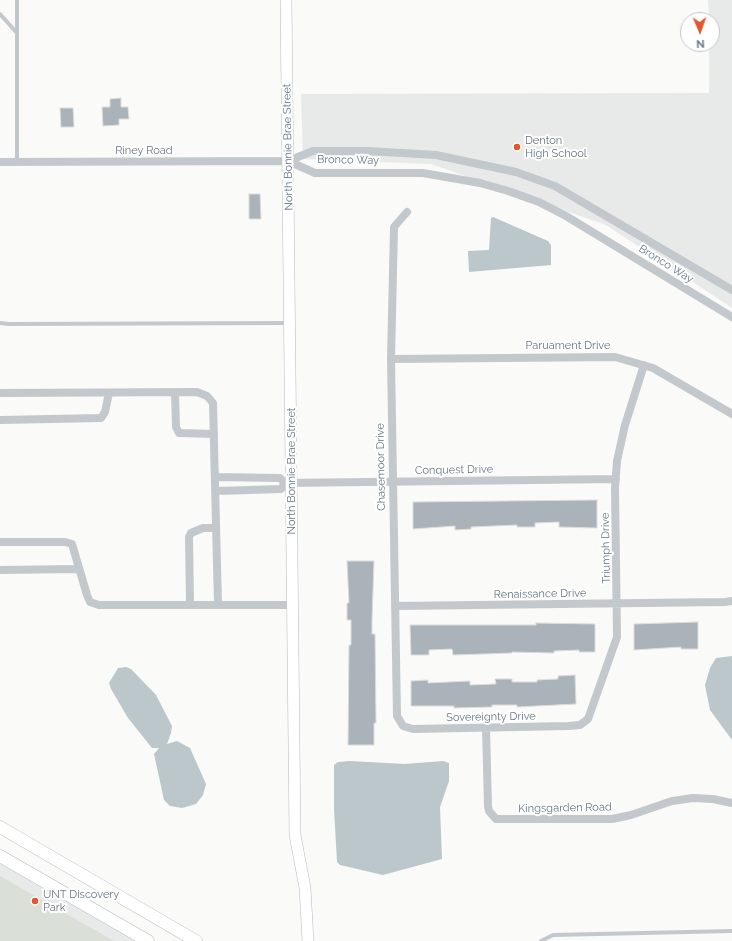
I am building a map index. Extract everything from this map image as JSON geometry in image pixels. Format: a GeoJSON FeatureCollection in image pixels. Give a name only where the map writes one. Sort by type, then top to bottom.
{"type":"FeatureCollection","features":[{"type":"Feature","properties":{"kind":"main road","name":"North Bonnie Brae Street"},"geometry":{"type":"LineString","coordinates":[[286,0],[291,324],[289,483],[293,605],[295,835],[305,888],[308,941]]}},
{"type":"Feature","properties":{"kind":"main road"},"geometry":{"type":"LineString","coordinates":[[0,827],[196,941]]}},
{"type":"Feature","properties":{"kind":"main road"},"geometry":{"type":"LineString","coordinates":[[0,856],[148,941]]}},
{"type":"Feature","properties":{"kind":"street","name":"Bronco Way"},"geometry":{"type":"LineString","coordinates":[[288,161],[313,151],[402,152],[436,155],[516,172],[555,186],[732,290]]}},
{"type":"Feature","properties":{"kind":"street","name":"Riney Road"},"geometry":{"type":"LineString","coordinates":[[0,162],[288,161]]}},
{"type":"Feature","properties":{"kind":"street","name":"Bronco Way"},"geometry":{"type":"LineString","coordinates":[[288,161],[315,173],[423,173],[450,177],[508,191],[539,202],[566,216],[732,317]]}},
{"type":"Feature","properties":{"kind":"street","name":"Chasemoor Drive"},"geometry":{"type":"LineString","coordinates":[[403,726],[397,716],[391,359],[393,232],[396,222],[407,212]]}},
{"type":"Feature","properties":{"kind":"street","name":"Paruament Drive"},"geometry":{"type":"LineString","coordinates":[[391,359],[604,356],[625,359],[662,372],[732,414]]}},
{"type":"Feature","properties":{"kind":"street","name":"Triumph Drive"},"geometry":{"type":"LineString","coordinates":[[580,725],[588,719],[615,646],[618,630],[616,479],[625,425],[644,365]]}},
{"type":"Feature","properties":{"kind":"street"},"geometry":{"type":"LineString","coordinates":[[175,392],[176,427],[180,433],[214,434]]}},
{"type":"Feature","properties":{"kind":"street"},"geometry":{"type":"LineString","coordinates":[[0,393],[198,392],[207,396],[214,403],[218,605]]}},
{"type":"Feature","properties":{"kind":"street"},"geometry":{"type":"LineString","coordinates":[[0,420],[100,418],[105,412],[109,393]]}},
{"type":"Feature","properties":{"kind":"street"},"geometry":{"type":"LineString","coordinates":[[216,477],[280,478],[289,483],[281,490],[216,491]]}},
{"type":"Feature","properties":{"kind":"street","name":"Conquest Drive"},"geometry":{"type":"LineString","coordinates":[[289,483],[616,479]]}},
{"type":"Feature","properties":{"kind":"street"},"geometry":{"type":"LineString","coordinates":[[190,605],[191,533],[203,528],[216,528]]}},
{"type":"Feature","properties":{"kind":"street"},"geometry":{"type":"LineString","coordinates":[[0,542],[65,542],[72,544],[90,602],[99,605],[293,605]]}},
{"type":"Feature","properties":{"kind":"street"},"geometry":{"type":"LineString","coordinates":[[0,570],[79,569]]}},
{"type":"Feature","properties":{"kind":"street","name":"Renaissance Drive"},"geometry":{"type":"LineString","coordinates":[[396,606],[618,604],[725,602],[732,600]]}},
{"type":"Feature","properties":{"kind":"street","name":"Sovereignty Drive"},"geometry":{"type":"LineString","coordinates":[[403,726],[413,729],[580,725]]}},
{"type":"Feature","properties":{"kind":"street","name":"Kingsgarden Road"},"geometry":{"type":"LineString","coordinates":[[486,728],[488,806],[492,816],[501,820],[608,819],[631,815],[662,804],[684,799],[702,798],[732,803]]}},
{"type":"Feature","properties":{"kind":"lane"},"geometry":{"type":"LineString","coordinates":[[17,0],[17,162]]}},
{"type":"Feature","properties":{"kind":"lane"},"geometry":{"type":"LineString","coordinates":[[0,14],[18,33]]}},
{"type":"Feature","properties":{"kind":"lane"},"geometry":{"type":"LineString","coordinates":[[0,323],[291,324]]}},
{"type":"Feature","properties":{"kind":"lane"},"geometry":{"type":"LineString","coordinates":[[541,941],[553,935],[732,931]]}},
{"type":"Feature","properties":{"kind":"shaded area","name":"Denton High School"},"geometry":{"type":"Polygon","coordinates":[[[708,0],[732,0],[732,308],[606,225],[431,164],[303,159],[301,94],[709,93],[709,52],[720,52],[720,12],[709,12],[708,0]]]}},
{"type":"Feature","properties":{"kind":"shaded area"},"geometry":{"type":"Polygon","coordinates":[[[493,217],[548,241],[551,245],[551,265],[469,272],[468,251],[489,250],[491,218],[493,217]]]}},
{"type":"Feature","properties":{"kind":"shaded area"},"geometry":{"type":"Polygon","coordinates":[[[732,656],[732,740],[710,710],[705,685],[710,668],[716,658],[732,656]]]}},
{"type":"Feature","properties":{"kind":"shaded area"},"geometry":{"type":"Polygon","coordinates":[[[126,667],[131,669],[156,695],[172,726],[167,744],[177,741],[190,748],[206,784],[203,795],[196,804],[182,808],[170,806],[164,800],[154,754],[159,748],[152,748],[128,718],[109,683],[118,668],[126,667]]]}},
{"type":"Feature","properties":{"kind":"shaded area"},"geometry":{"type":"Polygon","coordinates":[[[350,761],[405,764],[443,761],[449,763],[449,781],[440,807],[442,859],[383,875],[340,865],[337,862],[334,809],[334,765],[338,762],[350,761]]]}},
{"type":"Feature","properties":{"kind":"shaded area","name":"UNT Discovery Park"},"geometry":{"type":"Polygon","coordinates":[[[0,861],[141,941],[0,941],[0,861]]]}},
{"type":"Feature","properties":{"kind":"shaded area","name":"UNT Discovery Park"},"geometry":{"type":"Polygon","coordinates":[[[0,876],[114,941],[0,941],[0,876]]]}},
{"type":"Feature","properties":{"kind":"building"},"geometry":{"type":"Polygon","coordinates":[[[121,98],[121,107],[128,107],[129,119],[119,119],[119,125],[103,126],[102,107],[110,107],[110,99],[121,98]]]}},
{"type":"Feature","properties":{"kind":"building"},"geometry":{"type":"Polygon","coordinates":[[[60,108],[73,108],[74,127],[61,127],[60,108]]]}},
{"type":"Feature","properties":{"kind":"building"},"geometry":{"type":"Polygon","coordinates":[[[249,194],[260,194],[261,219],[249,219],[249,194]]]}},
{"type":"Feature","properties":{"kind":"building"},"geometry":{"type":"Polygon","coordinates":[[[597,500],[597,528],[559,527],[559,522],[535,523],[535,527],[517,527],[517,525],[471,527],[471,529],[455,530],[455,526],[413,529],[413,502],[597,500]]]}},
{"type":"Feature","properties":{"kind":"building"},"geometry":{"type":"Polygon","coordinates":[[[347,561],[374,561],[372,634],[375,634],[376,723],[374,723],[374,745],[348,745],[349,645],[351,645],[351,620],[347,620],[347,603],[349,603],[347,561]]]}},
{"type":"Feature","properties":{"kind":"building"},"geometry":{"type":"Polygon","coordinates":[[[698,622],[698,649],[681,649],[681,647],[634,650],[634,624],[698,622]]]}},
{"type":"Feature","properties":{"kind":"building"},"geometry":{"type":"Polygon","coordinates":[[[536,623],[595,624],[595,652],[579,652],[579,650],[554,651],[554,653],[512,652],[453,655],[452,649],[429,650],[429,655],[411,655],[410,625],[536,625],[536,623]]]}},
{"type":"Feature","properties":{"kind":"building"},"geometry":{"type":"Polygon","coordinates":[[[575,675],[576,704],[517,707],[517,705],[492,705],[492,707],[454,708],[454,706],[411,706],[411,681],[428,680],[428,683],[470,681],[470,685],[496,684],[495,679],[512,679],[512,682],[537,682],[537,680],[558,679],[558,676],[575,675]]]}},
{"type":"Feature","properties":{"kind":"place","name":"Denton High School"},"geometry":{"type":"Point","coordinates":[517,147]}},
{"type":"Feature","properties":{"kind":"place","name":"UNT Discovery Park"},"geometry":{"type":"Point","coordinates":[35,901]}}]}
